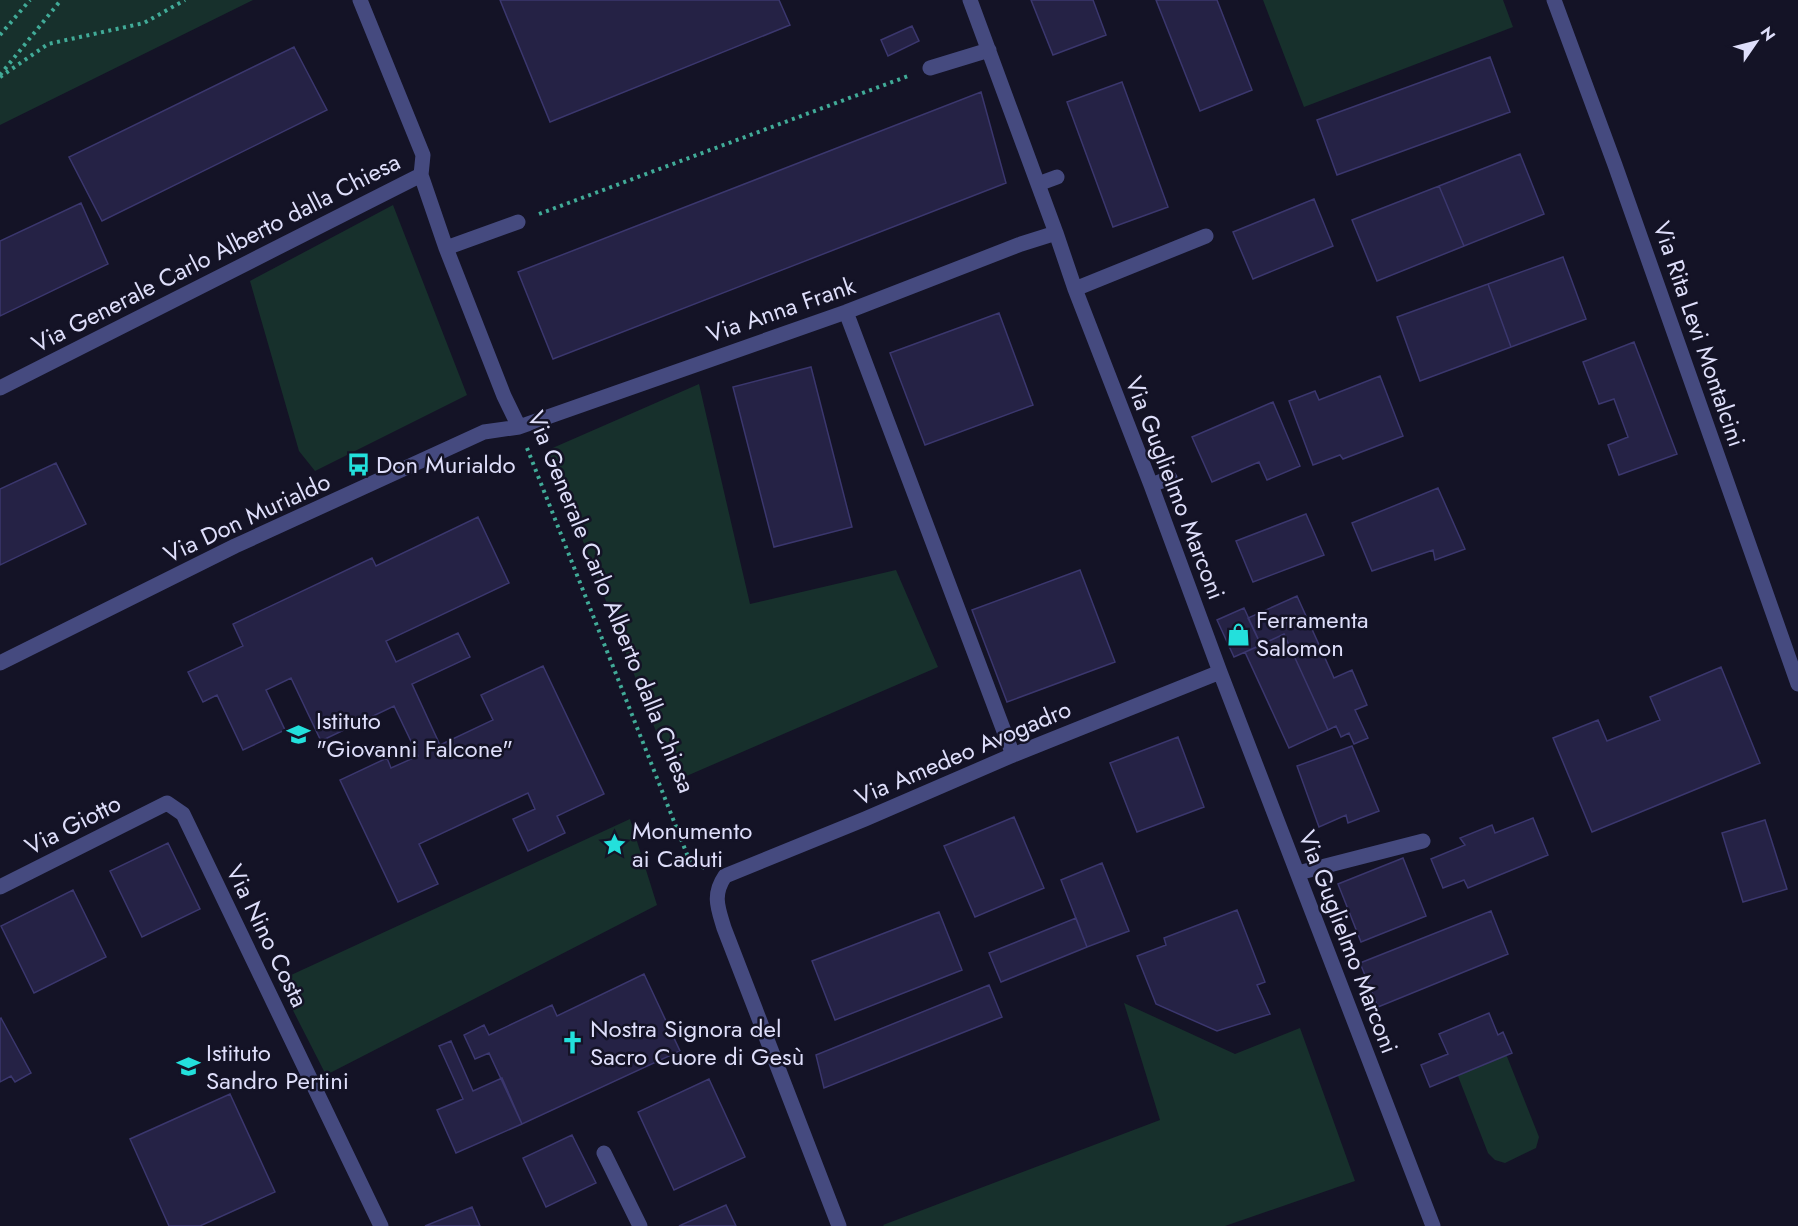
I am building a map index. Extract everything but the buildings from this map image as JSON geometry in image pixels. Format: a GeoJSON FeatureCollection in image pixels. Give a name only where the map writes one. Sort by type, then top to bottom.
{"type":"FeatureCollection","features":[{"type":"Feature","properties":{"kind":"street","name":"Via Generale Carlo Alberto dalla Chiesa"},"geometry":{"type":"LineString","coordinates":[[360,0],[423,155],[421,175],[446,248],[504,396],[519,427]]}},
{"type":"Feature","properties":{"kind":"street","name":"Via Guglielmo Marconi"},"geometry":{"type":"LineString","coordinates":[[970,0],[1075,289],[1432,1226]]}},
{"type":"Feature","properties":{"kind":"street","name":"Via Rita Levi Montalcini"},"geometry":{"type":"LineString","coordinates":[[1554,0],[1619,176],[1798,684]]}},
{"type":"Feature","properties":{"kind":"street"},"geometry":{"type":"LineString","coordinates":[[930,68],[989,50]]}},
{"type":"Feature","properties":{"kind":"street","name":"Via Generale Carlo Alberto dalla Chiesa"},"geometry":{"type":"LineString","coordinates":[[0,388],[421,175]]}},
{"type":"Feature","properties":{"kind":"street"},"geometry":{"type":"LineString","coordinates":[[1038,184],[1057,177]]}},
{"type":"Feature","properties":{"kind":"street"},"geometry":{"type":"LineString","coordinates":[[446,248],[518,222]]}},
{"type":"Feature","properties":{"kind":"street","name":"Via Anna Frank"},"geometry":{"type":"LineString","coordinates":[[519,427],[846,312],[1022,243],[1056,233]]}},
{"type":"Feature","properties":{"kind":"street"},"geometry":{"type":"LineString","coordinates":[[1075,289],[1206,236]]}},
{"type":"Feature","properties":{"kind":"street"},"geometry":{"type":"LineString","coordinates":[[846,312],[1013,755]]}},
{"type":"Feature","properties":{"kind":"street","name":"Via Don Murialdo"},"geometry":{"type":"LineString","coordinates":[[0,663],[235,546],[484,432],[519,427]]}},
{"type":"Feature","properties":{"kind":"street"},"geometry":{"type":"LineString","coordinates":[[1151,485],[1170,478]]}},
{"type":"Feature","properties":{"kind":"street","name":"Via Amedeo Avogadro"},"geometry":{"type":"LineString","coordinates":[[725,876],[1013,755],[1220,672]]}},
{"type":"Feature","properties":{"kind":"street","name":"Via Giotto"},"geometry":{"type":"LineString","coordinates":[[0,887],[167,803]]}},
{"type":"Feature","properties":{"kind":"street","name":"Via Nino Costa"},"geometry":{"type":"LineString","coordinates":[[167,803],[183,814],[381,1226]]}},
{"type":"Feature","properties":{"kind":"street"},"geometry":{"type":"LineString","coordinates":[[1298,873],[1423,841]]}},
{"type":"Feature","properties":{"kind":"street"},"geometry":{"type":"LineString","coordinates":[[725,876],[716,895],[724,928],[839,1226]]}},
{"type":"Feature","properties":{"kind":"street"},"geometry":{"type":"LineString","coordinates":[[604,1153],[640,1226]]}},
{"type":"Feature","properties":{"kind":"path"},"geometry":{"type":"LineString","coordinates":[[0,35],[30,0]]}},
{"type":"Feature","properties":{"kind":"path"},"geometry":{"type":"LineString","coordinates":[[0,76],[61,0]]}},
{"type":"Feature","properties":{"kind":"path"},"geometry":{"type":"LineString","coordinates":[[0,76],[48,44],[144,23],[186,0]]}},
{"type":"Feature","properties":{"kind":"path"},"geometry":{"type":"LineString","coordinates":[[518,222],[930,68]]}},
{"type":"Feature","properties":{"kind":"path","name":"Via Generale Carlo Alberto dalla Chiesa"},"geometry":{"type":"LineString","coordinates":[[519,427],[690,862],[725,876]]}},
{"type":"Feature","properties":{"kind":"green space"},"geometry":{"type":"Polygon","coordinates":[[[0,0],[253,0],[0,125],[0,0]]]}},
{"type":"Feature","properties":{"kind":"green space"},"geometry":{"type":"Polygon","coordinates":[[[1263,0],[1503,0],[1513,27],[1304,107],[1263,0]]]}},
{"type":"Feature","properties":{"kind":"green space"},"geometry":{"type":"Polygon","coordinates":[[[393,205],[467,395],[315,471],[299,451],[250,281],[393,205]]]}},
{"type":"Feature","properties":{"kind":"green space"},"geometry":{"type":"Polygon","coordinates":[[[699,384],[750,604],[896,570],[938,667],[675,781],[548,450],[699,384]]]}},
{"type":"Feature","properties":{"kind":"green space"},"geometry":{"type":"Polygon","coordinates":[[[630,819],[657,905],[326,1075],[278,981],[630,819]]]}},
{"type":"Feature","properties":{"kind":"green space"},"geometry":{"type":"Polygon","coordinates":[[[1124,1003],[1235,1054],[1300,1028],[1355,1181],[1225,1226],[883,1225],[1160,1120],[1124,1003]]]}},
{"type":"Feature","properties":{"kind":"green space"},"geometry":{"type":"Polygon","coordinates":[[[1504,1049],[1539,1137],[1536,1148],[1505,1163],[1495,1160],[1488,1153],[1456,1071],[1504,1049]]]}},
{"type":"Feature","properties":{"kind":"place","name":"Don Murialdo"},"geometry":{"type":"Point","coordinates":[358,465]}},
{"type":"Feature","properties":{"kind":"place","name":"Ferramenta Salomon"},"geometry":{"type":"Point","coordinates":[1238,634]}},
{"type":"Feature","properties":{"kind":"place","name":"Istituto \"Giovanni Falcone\""},"geometry":{"type":"Point","coordinates":[298,735]}},
{"type":"Feature","properties":{"kind":"place","name":"Monumento ai Caduti"},"geometry":{"type":"Point","coordinates":[614,845]}},
{"type":"Feature","properties":{"kind":"place","name":"Nostra Signora del Sacro Cuore di Gesù"},"geometry":{"type":"Point","coordinates":[572,1043]}},
{"type":"Feature","properties":{"kind":"place","name":"Istituto Sandro Pertini"},"geometry":{"type":"Point","coordinates":[188,1067]}}]}
